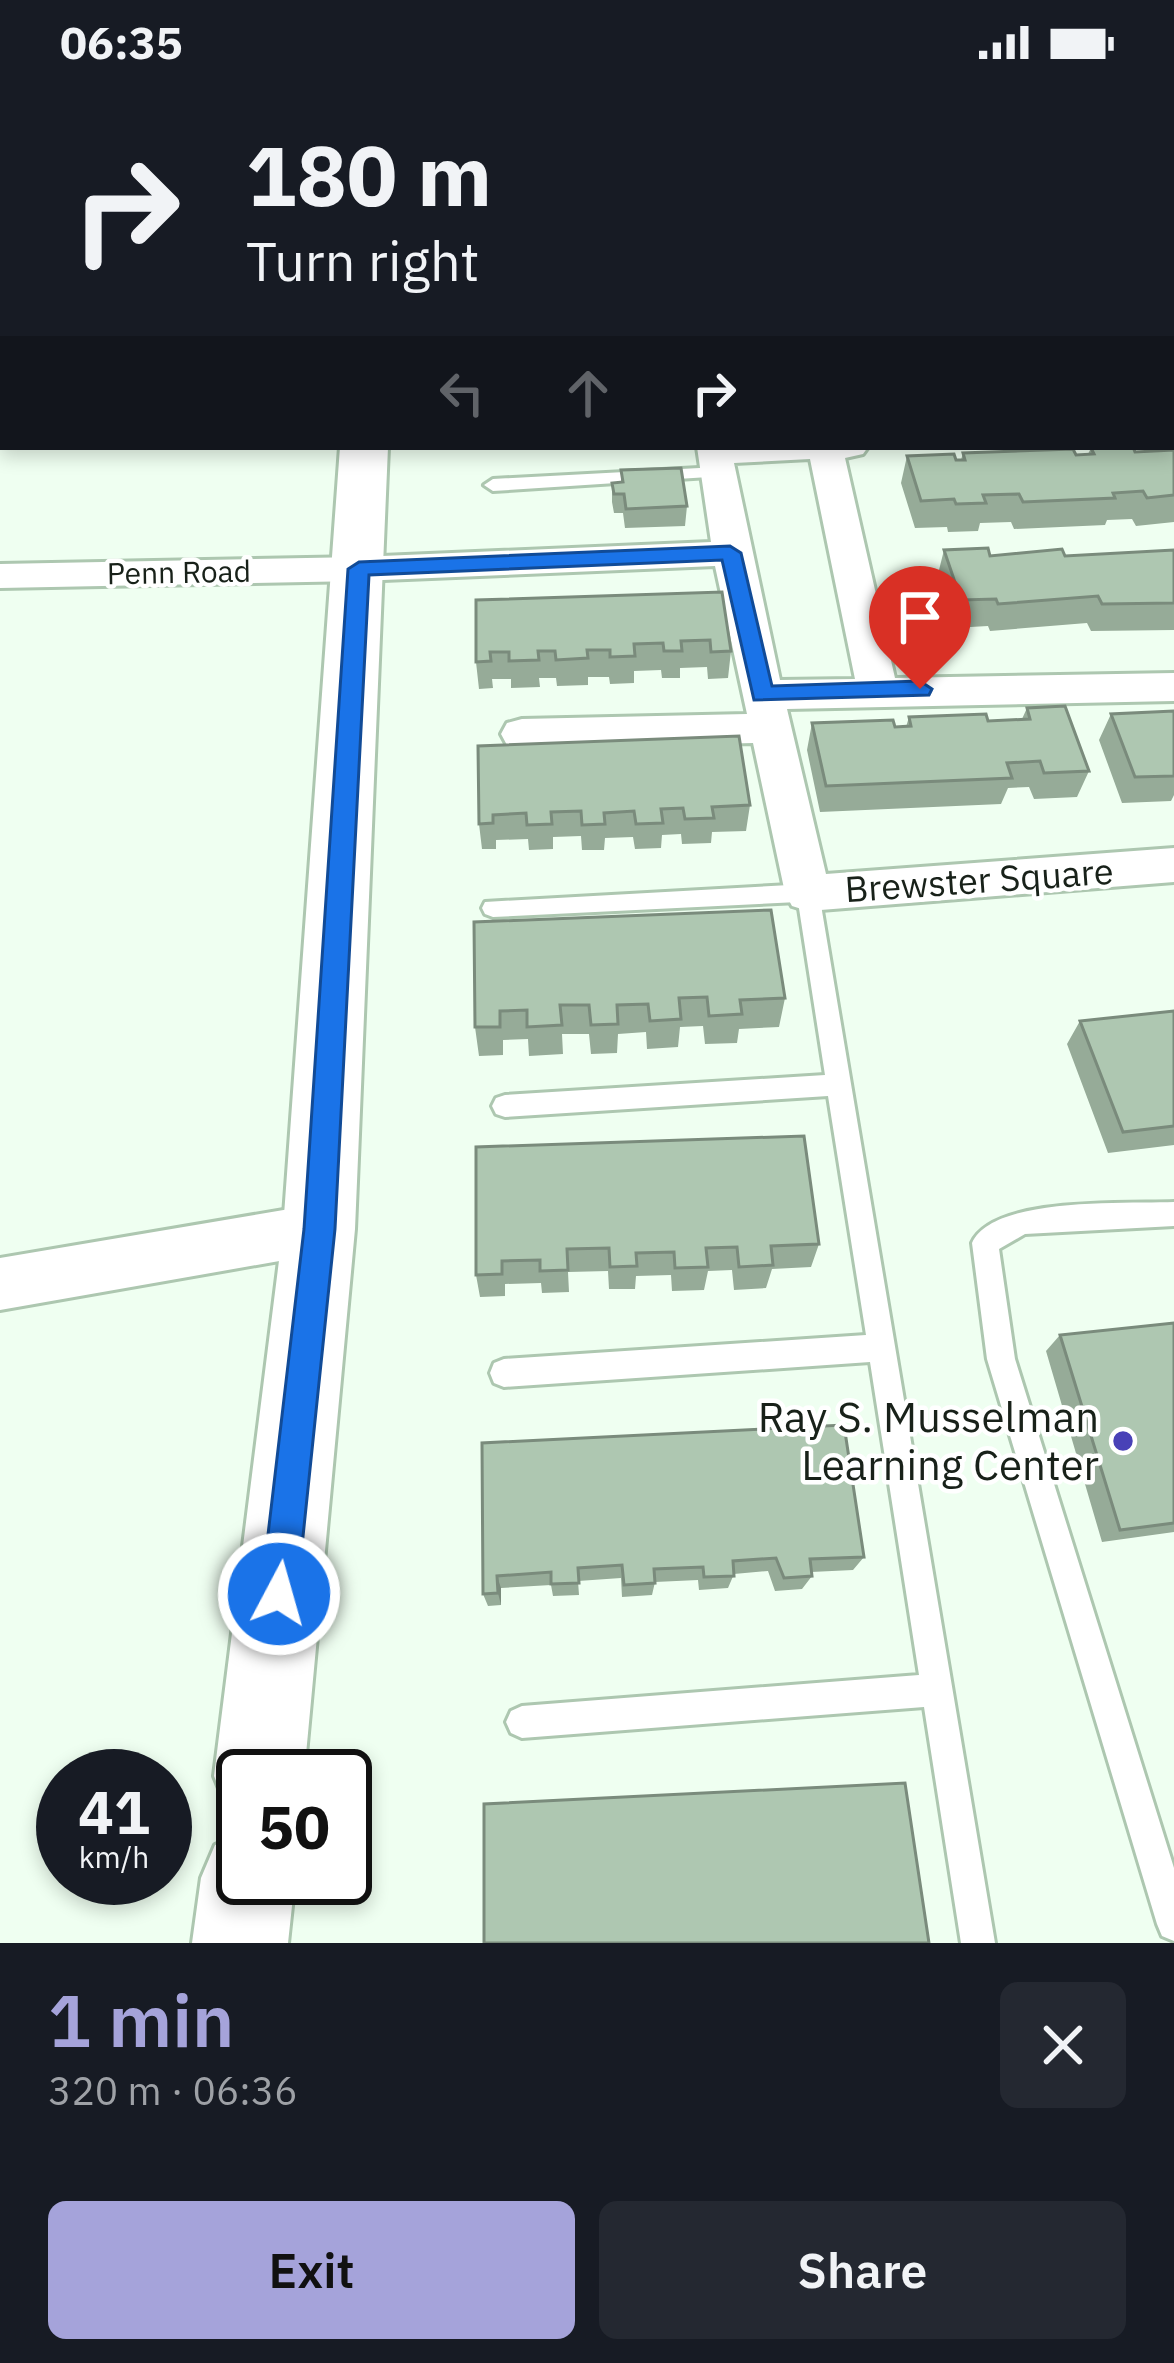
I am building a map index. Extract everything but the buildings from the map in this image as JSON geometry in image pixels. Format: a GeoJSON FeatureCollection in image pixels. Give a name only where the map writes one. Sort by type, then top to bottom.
{"type":"FeatureCollection","features":[{"type":"Feature","properties":{"kind":"main road"},"geometry":{"type":"LineString","coordinates":[[262,1749],[320,1229],[364,450]]}},
{"type":"Feature","properties":{"kind":"main road"},"geometry":{"type":"LineString","coordinates":[[240,1943],[245,1905]]}},
{"type":"Feature","properties":{"kind":"street"},"geometry":{"type":"LineString","coordinates":[[716,457],[801,450]]}},
{"type":"Feature","properties":{"kind":"street"},"geometry":{"type":"LineString","coordinates":[[825,450],[878,690]]}},
{"type":"Feature","properties":{"kind":"street","name":"Brewster Square"},"geometry":{"type":"LineString","coordinates":[[716,457],[730,553],[808,893],[1174,865]]}},
{"type":"Feature","properties":{"kind":"street","name":"Penn Road"},"geometry":{"type":"LineString","coordinates":[[0,576],[359,569],[730,553]]}},
{"type":"Feature","properties":{"kind":"street"},"geometry":{"type":"LineString","coordinates":[[522,734],[766,711],[878,690],[1174,687]]}},
{"type":"Feature","properties":{"kind":"street"},"geometry":{"type":"LineString","coordinates":[[0,1284],[320,1229]]}},
{"type":"Feature","properties":{"kind":"lane"},"geometry":{"type":"LineString","coordinates":[[494,485],[716,457]]}},
{"type":"Feature","properties":{"kind":"lane"},"geometry":{"type":"LineString","coordinates":[[494,908],[808,893],[978,1943]]}},
{"type":"Feature","properties":{"kind":"lane"},"geometry":{"type":"LineString","coordinates":[[505,1106],[839,1085]]}},
{"type":"Feature","properties":{"kind":"lane"},"geometry":{"type":"LineString","coordinates":[[1174,1214],[1022,1222],[985,1243],[1001,1359],[1174,1924]]}},
{"type":"Feature","properties":{"kind":"lane"},"geometry":{"type":"LineString","coordinates":[[504,1373],[882,1348]]}},
{"type":"Feature","properties":{"kind":"lane"},"geometry":{"type":"LineString","coordinates":[[522,1722],[937,1690]]}},
{"type":"Feature","properties":{"kind":"place","name":"Ray S. Musselman Learning Center"},"geometry":{"type":"Point","coordinates":[1123,1441]}},
{"type":"Feature","properties":{"kind":"route"},"geometry":{"type":"LineString","coordinates":[[279,1594],[320,1229],[359,569],[730,553],[763,694],[920,689]]}}]}
